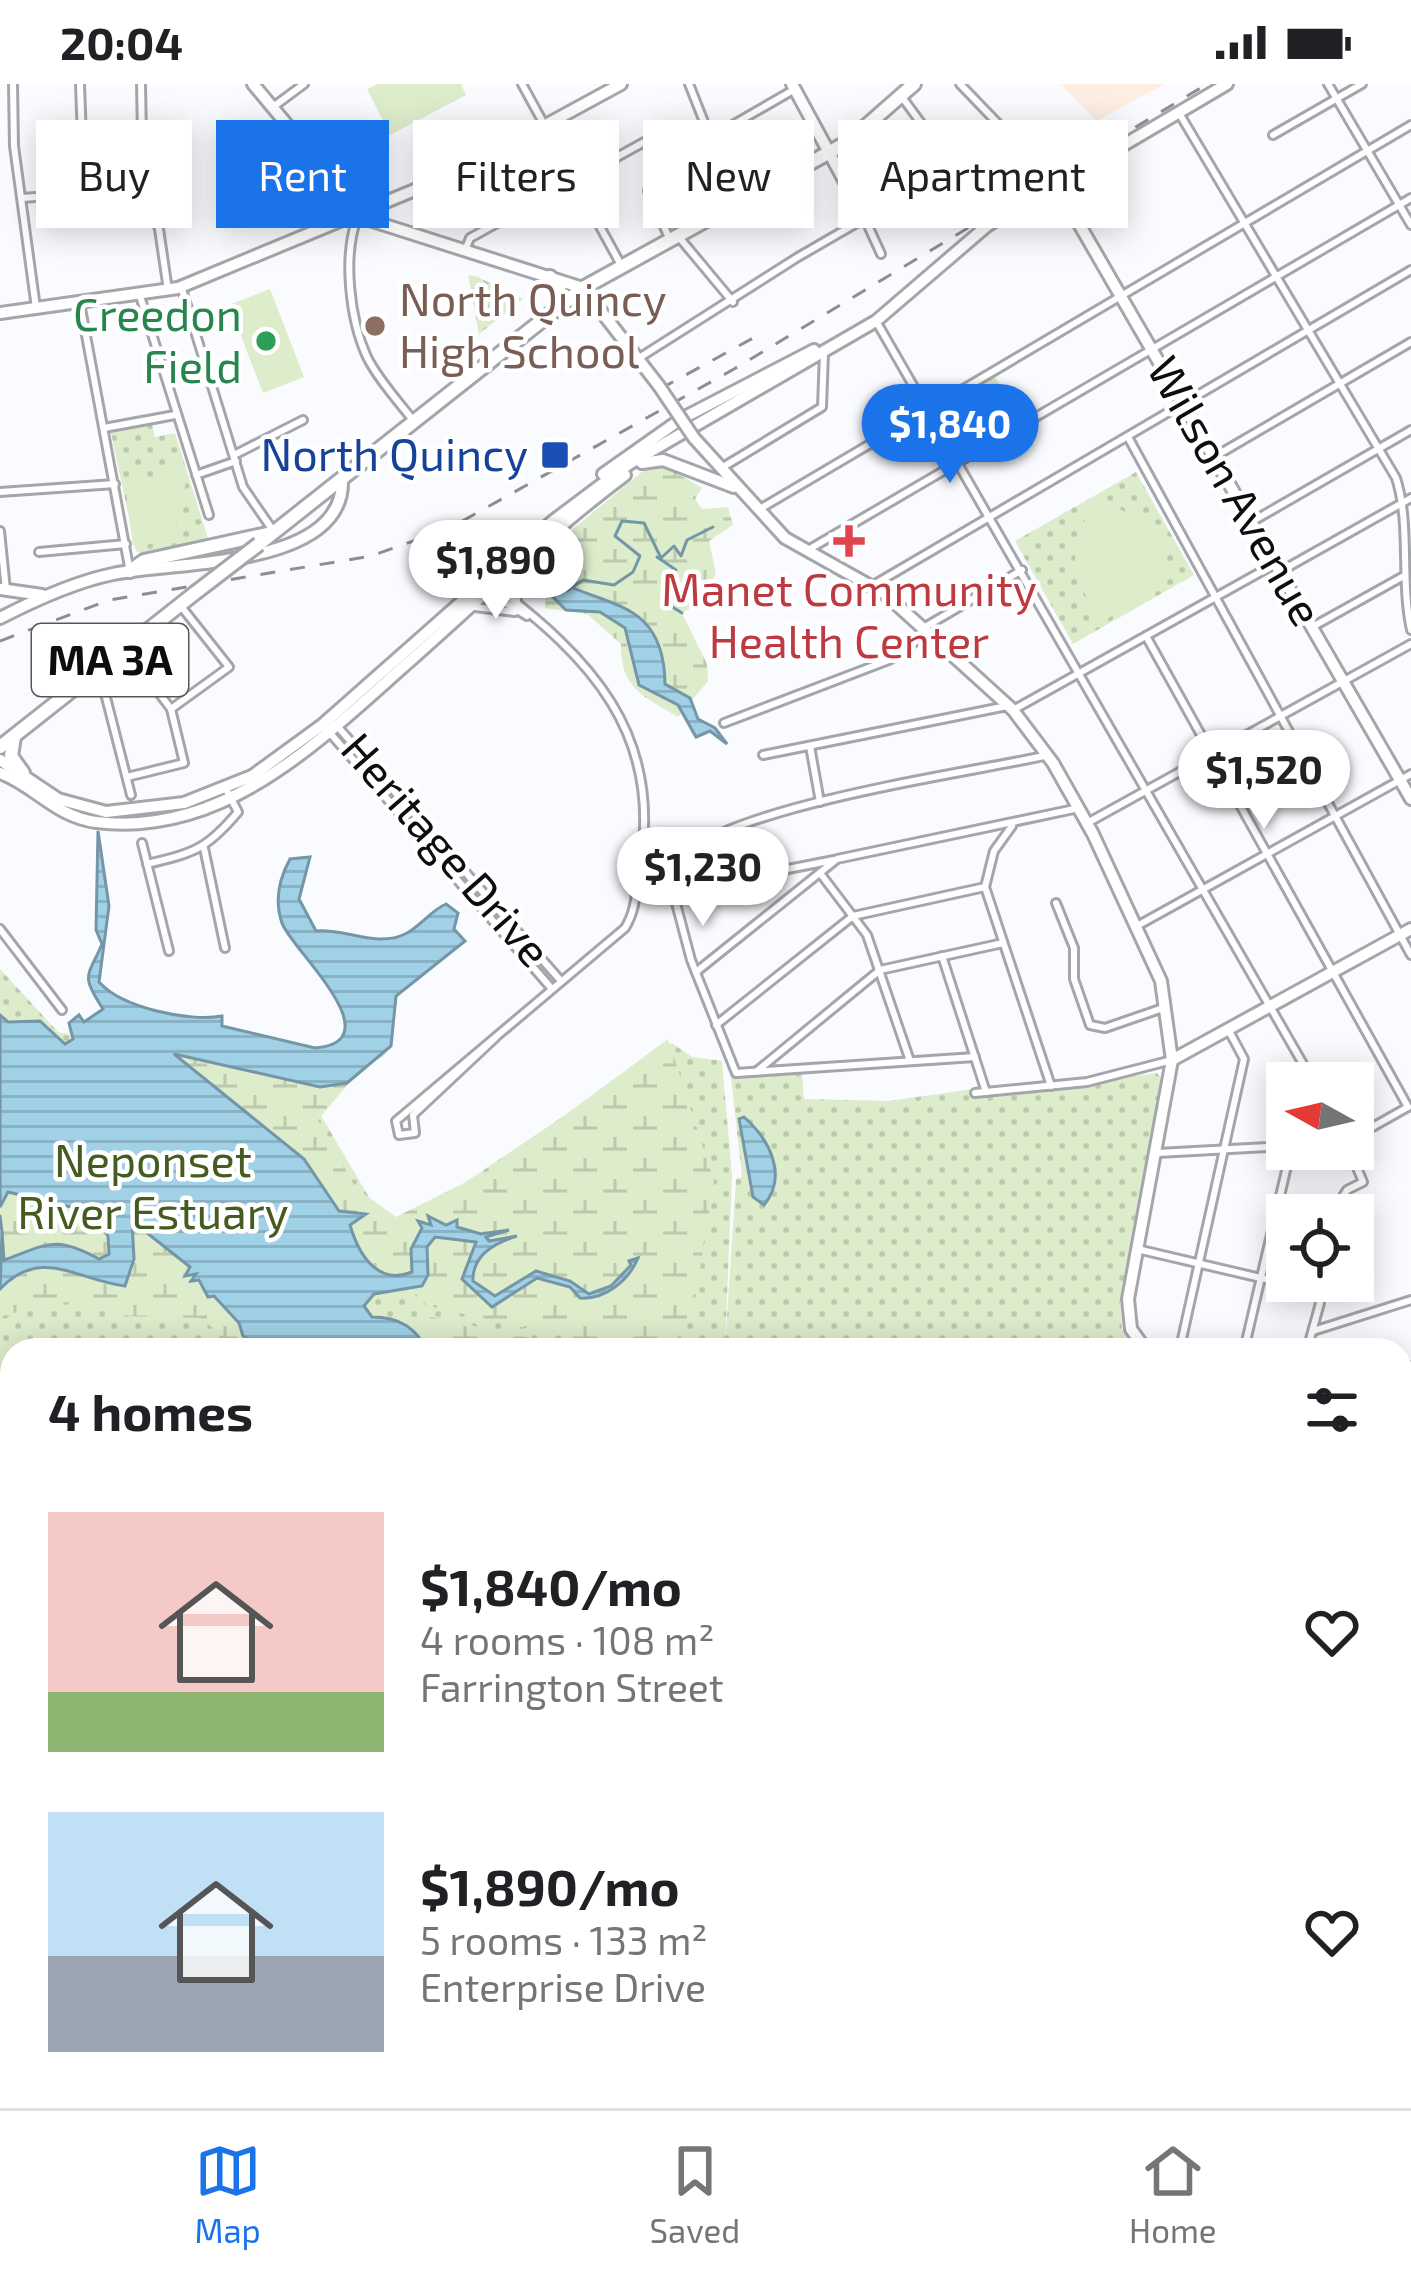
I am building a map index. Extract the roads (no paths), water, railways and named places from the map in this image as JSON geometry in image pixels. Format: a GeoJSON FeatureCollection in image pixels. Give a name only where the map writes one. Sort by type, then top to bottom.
{"type":"FeatureCollection","features":[{"type":"Feature","properties":{"kind":"main road"},"geometry":{"type":"LineString","coordinates":[[253,84],[283,120]]}},
{"type":"Feature","properties":{"kind":"main road"},"geometry":{"type":"LineString","coordinates":[[554,120],[621,84]]}},
{"type":"Feature","properties":{"kind":"main road","name":"MA 3A"},"geometry":{"type":"LineString","coordinates":[[814,161],[914,84]]}},
{"type":"Feature","properties":{"kind":"main road"},"geometry":{"type":"LineString","coordinates":[[1128,142],[1227,84]]}},
{"type":"Feature","properties":{"kind":"main road"},"geometry":{"type":"LineString","coordinates":[[793,87],[838,163]]}},
{"type":"Feature","properties":{"kind":"main road"},"geometry":{"type":"LineString","coordinates":[[389,227],[584,288],[720,469],[758,510],[804,552],[871,586],[927,629],[1010,708],[1048,755],[1137,926],[1167,1008],[1172,1060],[1128,1315],[1140,1338]]}},
{"type":"Feature","properties":{"kind":"main road"},"geometry":{"type":"LineString","coordinates":[[0,314],[174,288],[321,228]]}},
{"type":"Feature","properties":{"kind":"main road","name":"MA 3A"},"geometry":{"type":"LineString","coordinates":[[0,744],[584,288],[691,228]]}},
{"type":"Feature","properties":{"kind":"main road"},"geometry":{"type":"LineString","coordinates":[[554,521],[646,452],[876,321],[984,228]]}},
{"type":"Feature","properties":{"kind":"main road","name":"Wilson Avenue"},"geometry":{"type":"LineString","coordinates":[[1081,228],[1406,777],[1411,799]]}},
{"type":"Feature","properties":{"kind":"main road"},"geometry":{"type":"LineString","coordinates":[[550,277],[559,288],[561,306]]}},
{"type":"Feature","properties":{"kind":"main road"},"geometry":{"type":"LineString","coordinates":[[0,760],[61,800],[101,812],[165,807],[228,793],[329,725],[466,611],[487,586],[688,428],[760,375],[797,355],[829,346]]}},
{"type":"Feature","properties":{"kind":"main road"},"geometry":{"type":"LineString","coordinates":[[0,773],[50,806],[102,822],[164,818],[274,776],[616,464],[688,428]]}},
{"type":"Feature","properties":{"kind":"main road"},"geometry":{"type":"LineString","coordinates":[[642,463],[663,460],[700,478],[737,487]]}},
{"type":"Feature","properties":{"kind":"main road"},"geometry":{"type":"LineString","coordinates":[[700,478],[720,469]]}},
{"type":"Feature","properties":{"kind":"main road"},"geometry":{"type":"LineString","coordinates":[[0,618],[52,595],[130,571],[271,551],[320,528],[340,502],[342,479]]}},
{"type":"Feature","properties":{"kind":"main road"},"geometry":{"type":"LineString","coordinates":[[130,571],[144,561],[274,532]]}},
{"type":"Feature","properties":{"kind":"main road"},"geometry":{"type":"LineString","coordinates":[[3,590],[52,595]]}},
{"type":"Feature","properties":{"kind":"main road"},"geometry":{"type":"LineString","coordinates":[[20,731],[11,756],[22,773]]}},
{"type":"Feature","properties":{"kind":"main road"},"geometry":{"type":"LineString","coordinates":[[1172,1060],[1405,932]]}},
{"type":"Feature","properties":{"kind":"street"},"geometry":{"type":"LineString","coordinates":[[13,84],[36,308]]}},
{"type":"Feature","properties":{"kind":"street"},"geometry":{"type":"LineString","coordinates":[[80,84],[81,120]]}},
{"type":"Feature","properties":{"kind":"street"},"geometry":{"type":"LineString","coordinates":[[141,84],[142,120]]}},
{"type":"Feature","properties":{"kind":"street"},"geometry":{"type":"LineString","coordinates":[[272,107],[304,84]]}},
{"type":"Feature","properties":{"kind":"street"},"geometry":{"type":"LineString","coordinates":[[522,84],[542,120]]}},
{"type":"Feature","properties":{"kind":"street"},"geometry":{"type":"LineString","coordinates":[[689,84],[703,120]]}},
{"type":"Feature","properties":{"kind":"street"},"geometry":{"type":"LineString","coordinates":[[960,84],[995,120]]}},
{"type":"Feature","properties":{"kind":"street"},"geometry":{"type":"LineString","coordinates":[[1328,84],[1411,225]]}},
{"type":"Feature","properties":{"kind":"street"},"geometry":{"type":"LineString","coordinates":[[1274,135],[1362,84]]}},
{"type":"Feature","properties":{"kind":"street"},"geometry":{"type":"LineString","coordinates":[[739,120],[793,87]]}},
{"type":"Feature","properties":{"kind":"street"},"geometry":{"type":"LineString","coordinates":[[902,95],[920,120]]}},
{"type":"Feature","properties":{"kind":"street"},"geometry":{"type":"LineString","coordinates":[[1179,113],[1407,501],[1402,577],[1411,630]]}},
{"type":"Feature","properties":{"kind":"street"},"geometry":{"type":"LineString","coordinates":[[758,510],[1411,125]]}},
{"type":"Feature","properties":{"kind":"street"},"geometry":{"type":"LineString","coordinates":[[22,198],[36,197]]}},
{"type":"Feature","properties":{"kind":"street"},"geometry":{"type":"LineString","coordinates":[[804,552],[1411,198]]}},
{"type":"Feature","properties":{"kind":"street"},"geometry":{"type":"LineString","coordinates":[[159,228],[174,288],[246,494],[274,532]]}},
{"type":"Feature","properties":{"kind":"street"},"geometry":{"type":"LineString","coordinates":[[354,228],[352,275],[360,338],[369,361],[414,422]]}},
{"type":"Feature","properties":{"kind":"street"},"geometry":{"type":"LineString","coordinates":[[466,248],[470,238],[488,228]]}},
{"type":"Feature","properties":{"kind":"street"},"geometry":{"type":"LineString","coordinates":[[601,228],[621,266]]}},
{"type":"Feature","properties":{"kind":"street"},"geometry":{"type":"LineString","coordinates":[[669,228],[733,302]]}},
{"type":"Feature","properties":{"kind":"street"},"geometry":{"type":"LineString","coordinates":[[639,358],[851,228]]}},
{"type":"Feature","properties":{"kind":"street"},"geometry":{"type":"LineString","coordinates":[[869,228],[880,254]]}},
{"type":"Feature","properties":{"kind":"street"},"geometry":{"type":"LineString","coordinates":[[871,586],[1411,270]]}},
{"type":"Feature","properties":{"kind":"street"},"geometry":{"type":"LineString","coordinates":[[140,295],[209,515]]}},
{"type":"Feature","properties":{"kind":"street"},"geometry":{"type":"LineString","coordinates":[[80,303],[130,571]]}},
{"type":"Feature","properties":{"kind":"street"},"geometry":{"type":"LineString","coordinates":[[876,321],[992,516],[1299,1062]]}},
{"type":"Feature","properties":{"kind":"street"},"geometry":{"type":"LineString","coordinates":[[1214,457],[1411,342]]}},
{"type":"Feature","properties":{"kind":"street"},"geometry":{"type":"LineString","coordinates":[[720,469],[822,407],[826,392],[820,368],[829,346]]}},
{"type":"Feature","properties":{"kind":"street"},"geometry":{"type":"LineString","coordinates":[[104,428],[175,415]]}},
{"type":"Feature","properties":{"kind":"street"},"geometry":{"type":"LineString","coordinates":[[196,475],[303,420]]}},
{"type":"Feature","properties":{"kind":"street"},"geometry":{"type":"LineString","coordinates":[[1252,522],[1411,430]]}},
{"type":"Feature","properties":{"kind":"street"},"geometry":{"type":"LineString","coordinates":[[1127,436],[1334,817],[1405,932],[1411,956]]}},
{"type":"Feature","properties":{"kind":"street"},"geometry":{"type":"LineString","coordinates":[[0,492],[115,484]]}},
{"type":"Feature","properties":{"kind":"street"},"geometry":{"type":"LineString","coordinates":[[763,755],[1010,708],[1407,501]]}},
{"type":"Feature","properties":{"kind":"street"},"geometry":{"type":"LineString","coordinates":[[0,531],[3,590]]}},
{"type":"Feature","properties":{"kind":"street"},"geometry":{"type":"LineString","coordinates":[[39,551],[126,544]]}},
{"type":"Feature","properties":{"kind":"street"},"geometry":{"type":"LineString","coordinates":[[518,566],[512,584],[519,603]]}},
{"type":"Feature","properties":{"kind":"street"},"geometry":{"type":"LineString","coordinates":[[724,723],[889,660],[927,629],[1022,570]]}},
{"type":"Feature","properties":{"kind":"street"},"geometry":{"type":"LineString","coordinates":[[1313,626],[1402,577]]}},
{"type":"Feature","properties":{"kind":"street"},"geometry":{"type":"LineString","coordinates":[[411,1113],[629,923],[647,805],[636,755],[610,697],[568,646],[519,603],[487,586]]}},
{"type":"Feature","properties":{"kind":"street"},"geometry":{"type":"LineString","coordinates":[[487,586],[523,614]]}},
{"type":"Feature","properties":{"kind":"street"},"geometry":{"type":"LineString","coordinates":[[172,709],[229,667],[180,605]]}},
{"type":"Feature","properties":{"kind":"street"},"geometry":{"type":"LineString","coordinates":[[466,611],[486,605],[535,619]]}},
{"type":"Feature","properties":{"kind":"street"},"geometry":{"type":"LineString","coordinates":[[1146,636],[1410,1106],[1374,1126]]}},
{"type":"Feature","properties":{"kind":"street"},"geometry":{"type":"LineString","coordinates":[[1087,823],[1411,644]]}},
{"type":"Feature","properties":{"kind":"street"},"geometry":{"type":"LineString","coordinates":[[125,649],[172,709],[184,763],[127,777]]}},
{"type":"Feature","properties":{"kind":"street"},"geometry":{"type":"LineString","coordinates":[[99,668],[131,794]]}},
{"type":"Feature","properties":{"kind":"street","name":"Heritage Drive"},"geometry":{"type":"LineString","coordinates":[[329,725],[346,753],[552,989]]}},
{"type":"Feature","properties":{"kind":"street","name":"Heritage Drive"},"geometry":{"type":"LineString","coordinates":[[329,725],[561,981]]}},
{"type":"Feature","properties":{"kind":"street"},"geometry":{"type":"LineString","coordinates":[[310,747],[326,743],[346,753]]}},
{"type":"Feature","properties":{"kind":"street"},"geometry":{"type":"LineString","coordinates":[[810,746],[820,802]]}},
{"type":"Feature","properties":{"kind":"street"},"geometry":{"type":"LineString","coordinates":[[976,1057],[736,1073],[695,973],[669,892],[670,866],[698,842],[820,802],[1048,755]]}},
{"type":"Feature","properties":{"kind":"street"},"geometry":{"type":"LineString","coordinates":[[1137,926],[1406,777]]}},
{"type":"Feature","properties":{"kind":"street"},"geometry":{"type":"LineString","coordinates":[[147,864],[204,848],[238,812],[228,793]]}},
{"type":"Feature","properties":{"kind":"street"},"geometry":{"type":"LineString","coordinates":[[669,892],[1078,808]]}},
{"type":"Feature","properties":{"kind":"street"},"geometry":{"type":"LineString","coordinates":[[1013,824],[994,851],[986,887],[1052,1086]]}},
{"type":"Feature","properties":{"kind":"street"},"geometry":{"type":"LineString","coordinates":[[142,843],[169,952]]}},
{"type":"Feature","properties":{"kind":"street"},"geometry":{"type":"LineString","coordinates":[[204,848],[226,947]]}},
{"type":"Feature","properties":{"kind":"street"},"geometry":{"type":"LineString","coordinates":[[695,973],[837,859]]}},
{"type":"Feature","properties":{"kind":"street"},"geometry":{"type":"LineString","coordinates":[[820,873],[868,935],[910,1061]]}},
{"type":"Feature","properties":{"kind":"street"},"geometry":{"type":"LineString","coordinates":[[716,1025],[853,916],[986,887]]}},
{"type":"Feature","properties":{"kind":"street"},"geometry":{"type":"LineString","coordinates":[[1056,904],[1074,948],[1074,979],[1090,1025],[1105,1028],[1167,1008]]}},
{"type":"Feature","properties":{"kind":"street"},"geometry":{"type":"LineString","coordinates":[[0,929],[62,1010]]}},
{"type":"Feature","properties":{"kind":"street"},"geometry":{"type":"LineString","coordinates":[[757,1071],[880,970],[1003,943]]}},
{"type":"Feature","properties":{"kind":"street"},"geometry":{"type":"LineString","coordinates":[[942,956],[986,1092]]}},
{"type":"Feature","properties":{"kind":"street"},"geometry":{"type":"LineString","coordinates":[[1182,1338],[1244,1058],[1229,1031]]}},
{"type":"Feature","properties":{"kind":"street"},"geometry":{"type":"LineString","coordinates":[[975,1093],[1052,1086],[1172,1060]]}},
{"type":"Feature","properties":{"kind":"street"},"geometry":{"type":"LineString","coordinates":[[1158,1153],[1266,1148]]}},
{"type":"Feature","properties":{"kind":"street"},"geometry":{"type":"LineString","coordinates":[[1247,1338],[1284,1170]]}},
{"type":"Feature","properties":{"kind":"street"},"geometry":{"type":"LineString","coordinates":[[1344,1194],[1363,1182],[1358,1170]]}},
{"type":"Feature","properties":{"kind":"street"},"geometry":{"type":"LineString","coordinates":[[1137,1250],[1320,1294],[1311,1338]]}},
{"type":"Feature","properties":{"kind":"street"},"geometry":{"type":"LineString","coordinates":[[1313,1330],[1411,1300]]}},
{"type":"Feature","properties":{"kind":"water"},"geometry":{"type":"Polygon","coordinates":[[[532,562],[553,578],[636,615],[651,630],[661,652],[665,684],[690,698],[698,719],[715,728],[727,744],[710,731],[696,737],[678,705],[639,685],[625,628],[600,612],[566,610],[525,569],[532,562]]]}},
{"type":"Feature","properties":{"kind":"water"},"geometry":{"type":"Polygon","coordinates":[[[98,831],[109,906],[99,982],[139,1006],[175,1015],[222,1016],[222,1026],[315,1048],[337,1042],[345,1029],[332,992],[282,923],[279,890],[290,859],[310,857],[299,899],[316,931],[394,938],[446,904],[458,913],[454,929],[465,941],[396,996],[391,1046],[347,1083],[320,1087],[174,1054],[304,1159],[339,1211],[366,1214],[350,1225],[359,1249],[381,1272],[412,1272],[411,1249],[422,1228],[418,1221],[431,1225],[428,1216],[446,1225],[457,1220],[457,1227],[481,1234],[509,1230],[486,1237],[489,1241],[517,1236],[493,1247],[476,1264],[473,1281],[495,1296],[536,1271],[570,1281],[589,1294],[611,1286],[631,1265],[629,1261],[638,1258],[629,1274],[607,1292],[589,1298],[537,1278],[492,1307],[462,1279],[476,1242],[435,1237],[427,1247],[428,1275],[422,1286],[374,1294],[364,1306],[372,1317],[397,1321],[419,1338],[246,1338],[239,1323],[214,1296],[208,1297],[199,1280],[191,1281],[196,1274],[185,1276],[190,1267],[132,1221],[134,1259],[125,1286],[45,1268],[15,1276],[0,1289],[2,1232],[4,1260],[52,1244],[99,1259],[109,1254],[108,1236],[84,1210],[8,1192],[0,1207],[0,1015],[8,1022],[40,1021],[65,1044],[73,1039],[69,1023],[79,1015],[84,1022],[103,1009],[89,982],[102,944],[96,930],[98,831]]]}},
{"type":"Feature","properties":{"kind":"water"},"geometry":{"type":"Polygon","coordinates":[[[744,1117],[773,1159],[775,1182],[764,1205],[753,1197],[739,1119],[744,1117]]]}},
{"type":"Feature","properties":{"kind":"waterway"},"geometry":{"type":"LineString","coordinates":[[567,591],[583,580],[614,585],[633,572],[640,556],[615,536],[622,521],[644,523],[661,558],[674,546],[681,556],[687,540],[713,527]]}},
{"type":"Feature","properties":{"kind":"waterway"},"geometry":{"type":"LineString","coordinates":[[657,557],[676,570],[663,589],[663,601],[682,613]]}},
{"type":"Feature","properties":{"kind":"waterway"},"geometry":{"type":"LineString","coordinates":[[0,1216],[2,1232]]}},
{"type":"Feature","properties":{"kind":"railway"},"geometry":{"type":"LineString","coordinates":[[0,641],[109,600],[371,556],[450,528],[734,369],[1207,84]]}},
{"type":"Feature","properties":{"kind":"railway"},"geometry":{"type":"LineString","coordinates":[[660,389],[755,337]]}},
{"type":"Feature","properties":{"kind":"place","name":"North Quincy High School"},"geometry":{"type":"Point","coordinates":[375,326]}},
{"type":"Feature","properties":{"kind":"place","name":"Creedon Field"},"geometry":{"type":"Point","coordinates":[266,341]}},
{"type":"Feature","properties":{"kind":"place","name":"North Quincy"},"geometry":{"type":"Point","coordinates":[555,455]}},
{"type":"Feature","properties":{"kind":"place","name":"Manet Community Health Center"},"geometry":{"type":"Point","coordinates":[849,541]}},
{"type":"Feature","properties":{"kind":"park label","name":"Neponset River Estuary"},"geometry":{"type":"Point","coordinates":[153,1187]}}]}
